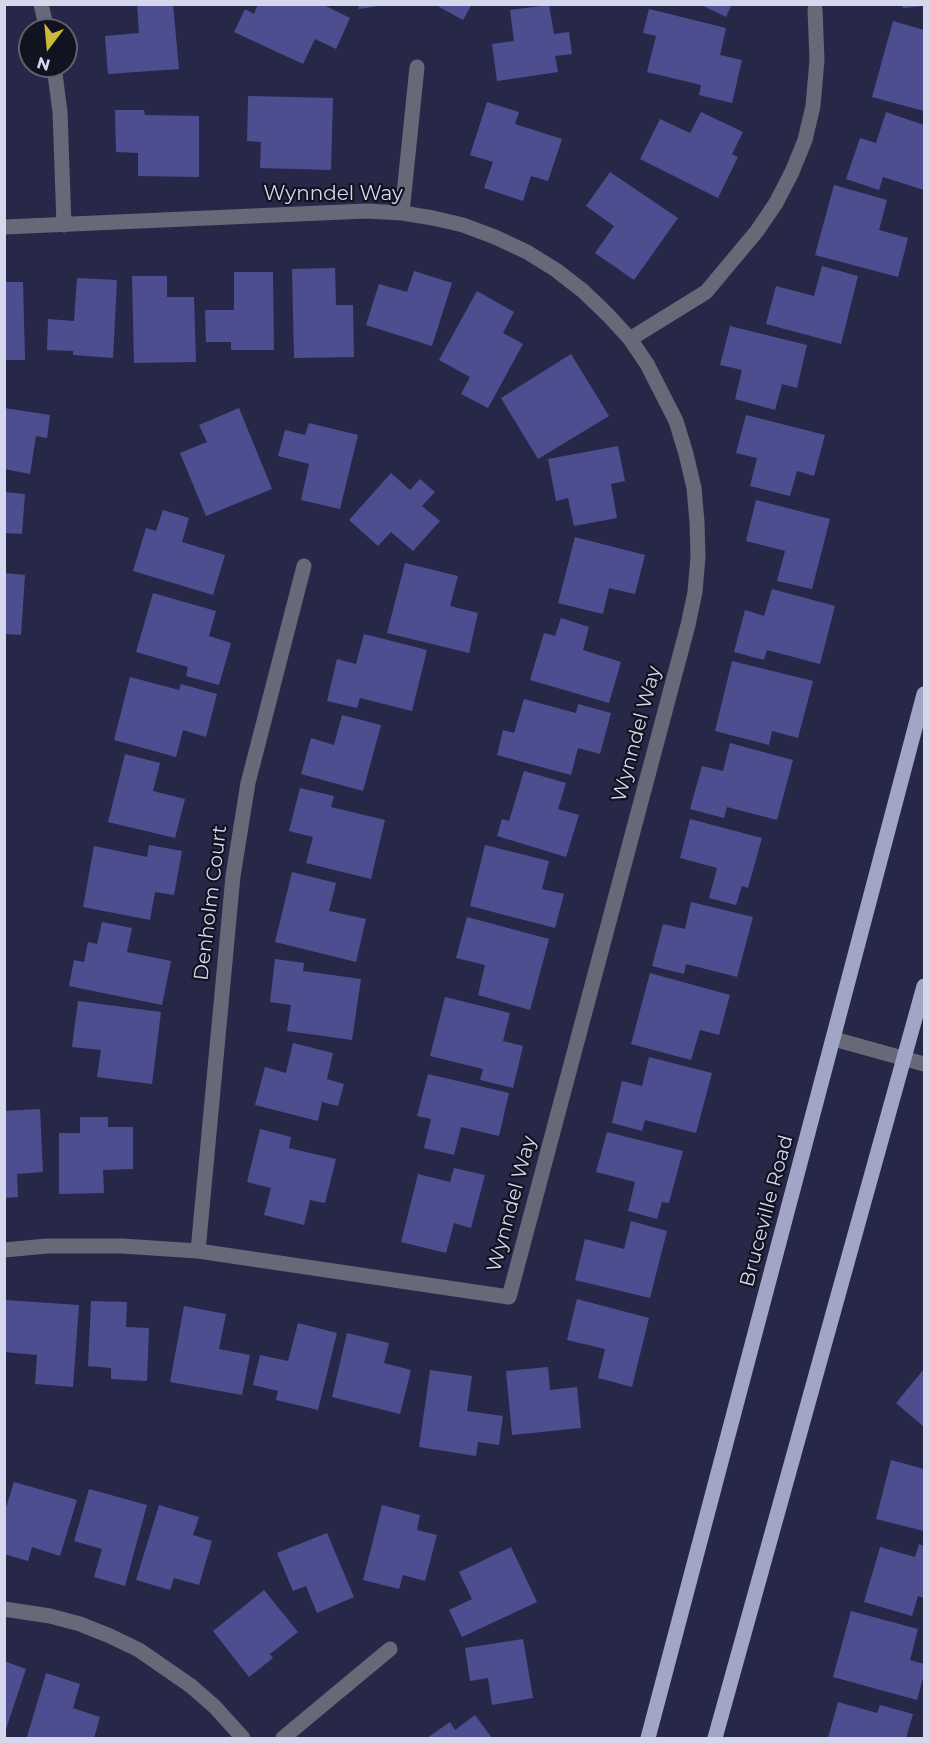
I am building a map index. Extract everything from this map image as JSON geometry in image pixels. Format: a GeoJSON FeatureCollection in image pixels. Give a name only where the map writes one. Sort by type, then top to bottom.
{"type":"FeatureCollection","features":[{"type":"Feature","properties":{"kind":"main road","name":"Bruceville Road"},"geometry":{"type":"LineString","coordinates":[[648,1738],[924,693]]}},
{"type":"Feature","properties":{"kind":"main road"},"geometry":{"type":"LineString","coordinates":[[715,1738],[906,1058],[924,986]]}},
{"type":"Feature","properties":{"kind":"street"},"geometry":{"type":"LineString","coordinates":[[630,339],[706,292],[757,231],[776,203],[805,140],[813,106],[817,60],[815,9]]}},
{"type":"Feature","properties":{"kind":"street"},"geometry":{"type":"LineString","coordinates":[[402,213],[417,67]]}},
{"type":"Feature","properties":{"kind":"street"},"geometry":{"type":"LineString","coordinates":[[56,78],[60,112],[64,225]]}},
{"type":"Feature","properties":{"kind":"street","name":"Wynndel Way"},"geometry":{"type":"LineString","coordinates":[[4,227],[366,211],[433,218],[463,225],[495,237],[556,270],[583,291],[630,339],[647,364],[676,421],[686,454],[694,488],[698,557],[695,592],[688,625],[510,1297],[198,1251],[122,1246],[47,1246],[4,1250]]}},
{"type":"Feature","properties":{"kind":"street","name":"Denholm Court"},"geometry":{"type":"LineString","coordinates":[[198,1251],[233,876],[248,783],[304,566]]}},
{"type":"Feature","properties":{"kind":"street"},"geometry":{"type":"LineString","coordinates":[[834,1039],[924,1064]]}},
{"type":"Feature","properties":{"kind":"street"},"geometry":{"type":"LineString","coordinates":[[4,1609],[50,1616],[80,1624],[139,1650],[191,1686],[215,1707],[243,1738]]}},
{"type":"Feature","properties":{"kind":"street"},"geometry":{"type":"LineString","coordinates":[[283,1738],[390,1649]]}},
{"type":"Feature","properties":{"kind":"building"},"geometry":{"type":"Polygon","coordinates":[[[137,4],[173,4],[179,69],[108,74],[105,36],[139,33],[137,4]]]}},
{"type":"Feature","properties":{"kind":"building"},"geometry":{"type":"Polygon","coordinates":[[[258,4],[322,4],[350,18],[336,49],[315,39],[303,64],[234,32],[245,9],[254,14],[258,4]]]}},
{"type":"Feature","properties":{"kind":"building"},"geometry":{"type":"Polygon","coordinates":[[[358,4],[379,4],[379,6],[359,9],[358,4]]]}},
{"type":"Feature","properties":{"kind":"building"},"geometry":{"type":"Polygon","coordinates":[[[434,4],[472,4],[463,20],[434,4]]]}},
{"type":"Feature","properties":{"kind":"building"},"geometry":{"type":"Polygon","coordinates":[[[699,4],[732,4],[726,17],[699,4]]]}},
{"type":"Feature","properties":{"kind":"building"},"geometry":{"type":"Polygon","coordinates":[[[902,4],[923,4],[923,6],[903,8],[902,4]]]}},
{"type":"Feature","properties":{"kind":"building"},"geometry":{"type":"Polygon","coordinates":[[[549,5],[554,34],[569,32],[572,54],[555,56],[558,72],[497,81],[492,44],[514,41],[510,10],[549,5]]]}},
{"type":"Feature","properties":{"kind":"building"},"geometry":{"type":"Polygon","coordinates":[[[649,9],[726,28],[720,55],[742,60],[732,103],[699,95],[701,85],[647,72],[656,36],[643,33],[649,9]]]}},
{"type":"Feature","properties":{"kind":"building"},"geometry":{"type":"Polygon","coordinates":[[[893,21],[924,30],[924,111],[872,97],[893,21]]]}},
{"type":"Feature","properties":{"kind":"building"},"geometry":{"type":"Polygon","coordinates":[[[248,96],[333,98],[331,170],[260,168],[261,142],[247,141],[248,96]]]}},
{"type":"Feature","properties":{"kind":"building"},"geometry":{"type":"Polygon","coordinates":[[[487,102],[519,112],[515,124],[562,139],[548,181],[531,176],[523,201],[484,188],[493,162],[470,155],[487,102]]]}},
{"type":"Feature","properties":{"kind":"building"},"geometry":{"type":"Polygon","coordinates":[[[115,110],[144,110],[145,115],[199,116],[199,177],[138,176],[138,153],[116,152],[115,110]]]}},
{"type":"Feature","properties":{"kind":"building"},"geometry":{"type":"Polygon","coordinates":[[[701,112],[743,132],[732,154],[738,157],[718,198],[640,159],[660,119],[690,133],[701,112]]]}},
{"type":"Feature","properties":{"kind":"building"},"geometry":{"type":"Polygon","coordinates":[[[886,112],[924,125],[924,190],[883,177],[879,190],[846,179],[860,138],[876,143],[886,112]]]}},
{"type":"Feature","properties":{"kind":"building"},"geometry":{"type":"Polygon","coordinates":[[[610,172],[678,218],[634,280],[595,253],[614,226],[586,206],[610,172]]]}},
{"type":"Feature","properties":{"kind":"building"},"geometry":{"type":"Polygon","coordinates":[[[834,185],[887,200],[879,230],[908,238],[898,277],[815,255],[834,185]]]}},
{"type":"Feature","properties":{"kind":"building"},"geometry":{"type":"Polygon","coordinates":[[[822,266],[858,276],[841,344],[766,324],[776,286],[814,296],[822,266]]]}},
{"type":"Feature","properties":{"kind":"building"},"geometry":{"type":"Polygon","coordinates":[[[335,268],[336,305],[353,305],[354,357],[294,358],[292,269],[335,268]]]}},
{"type":"Feature","properties":{"kind":"building"},"geometry":{"type":"Polygon","coordinates":[[[414,271],[452,283],[432,346],[366,325],[379,284],[407,292],[414,271]]]}},
{"type":"Feature","properties":{"kind":"building"},"geometry":{"type":"Polygon","coordinates":[[[234,272],[273,272],[274,350],[231,350],[231,342],[206,342],[205,310],[234,310],[234,272]]]}},
{"type":"Feature","properties":{"kind":"building"},"geometry":{"type":"Polygon","coordinates":[[[132,276],[167,276],[167,297],[194,297],[196,362],[134,363],[132,276]]]}},
{"type":"Feature","properties":{"kind":"building"},"geometry":{"type":"Polygon","coordinates":[[[77,278],[117,280],[113,358],[73,355],[73,351],[47,350],[48,319],[74,321],[77,278]]]}},
{"type":"Feature","properties":{"kind":"building"},"geometry":{"type":"Polygon","coordinates":[[[4,282],[23,282],[25,360],[4,360],[4,282]]]}},
{"type":"Feature","properties":{"kind":"building"},"geometry":{"type":"Polygon","coordinates":[[[477,291],[514,312],[503,333],[523,344],[488,408],[461,394],[470,377],[439,360],[477,291]]]}},
{"type":"Feature","properties":{"kind":"building"},"geometry":{"type":"Polygon","coordinates":[[[730,326],[807,345],[797,388],[782,384],[775,410],[735,399],[742,370],[720,365],[730,326]]]}},
{"type":"Feature","properties":{"kind":"building"},"geometry":{"type":"Polygon","coordinates":[[[571,354],[609,416],[538,459],[501,398],[571,354]]]}},
{"type":"Feature","properties":{"kind":"building"},"geometry":{"type":"Polygon","coordinates":[[[4,408],[50,415],[47,438],[36,436],[30,474],[4,469],[4,408]]]}},
{"type":"Feature","properties":{"kind":"building"},"geometry":{"type":"Polygon","coordinates":[[[239,408],[272,489],[206,516],[180,453],[207,442],[199,425],[239,408]]]}},
{"type":"Feature","properties":{"kind":"building"},"geometry":{"type":"Polygon","coordinates":[[[746,415],[825,435],[814,476],[797,471],[790,496],[750,486],[757,458],[736,453],[746,415]]]}},
{"type":"Feature","properties":{"kind":"building"},"geometry":{"type":"Polygon","coordinates":[[[309,423],[358,435],[340,509],[301,500],[309,464],[278,456],[285,430],[305,435],[309,423]]]}},
{"type":"Feature","properties":{"kind":"building"},"geometry":{"type":"Polygon","coordinates":[[[618,446],[625,481],[611,484],[617,518],[574,526],[568,498],[556,501],[548,459],[618,446]]]}},
{"type":"Feature","properties":{"kind":"building"},"geometry":{"type":"Polygon","coordinates":[[[391,473],[410,490],[420,479],[435,492],[422,506],[440,521],[413,551],[391,532],[378,546],[349,520],[391,473]]]}},
{"type":"Feature","properties":{"kind":"building"},"geometry":{"type":"Polygon","coordinates":[[[5,492],[25,494],[22,534],[5,533],[5,492]]]}},
{"type":"Feature","properties":{"kind":"building"},"geometry":{"type":"Polygon","coordinates":[[[756,500],[830,519],[812,589],[777,581],[785,551],[746,541],[756,500]]]}},
{"type":"Feature","properties":{"kind":"building"},"geometry":{"type":"Polygon","coordinates":[[[163,510],[189,518],[182,542],[225,555],[213,595],[133,571],[146,528],[156,531],[163,510]]]}},
{"type":"Feature","properties":{"kind":"building"},"geometry":{"type":"Polygon","coordinates":[[[575,537],[645,555],[635,594],[609,588],[603,614],[558,603],[575,537]]]}},
{"type":"Feature","properties":{"kind":"building"},"geometry":{"type":"Polygon","coordinates":[[[405,563],[458,576],[450,606],[478,613],[469,653],[387,633],[405,563]]]}},
{"type":"Feature","properties":{"kind":"building"},"geometry":{"type":"Polygon","coordinates":[[[4,573],[25,575],[21,635],[4,634],[4,573]]]}},
{"type":"Feature","properties":{"kind":"building"},"geometry":{"type":"Polygon","coordinates":[[[772,589],[835,606],[820,664],[767,650],[764,660],[734,652],[745,610],[764,616],[772,589]]]}},
{"type":"Feature","properties":{"kind":"building"},"geometry":{"type":"Polygon","coordinates":[[[153,593],[216,611],[209,636],[231,643],[219,685],[186,676],[188,667],[136,652],[153,593]]]}},
{"type":"Feature","properties":{"kind":"building"},"geometry":{"type":"Polygon","coordinates":[[[561,618],[589,627],[583,650],[621,662],[609,703],[530,680],[544,633],[555,636],[561,618]]]}},
{"type":"Feature","properties":{"kind":"building"},"geometry":{"type":"Polygon","coordinates":[[[364,634],[427,650],[412,711],[360,698],[357,708],[327,701],[337,659],[356,664],[364,634]]]}},
{"type":"Feature","properties":{"kind":"building"},"geometry":{"type":"Polygon","coordinates":[[[732,661],[813,681],[798,738],[772,731],[769,745],[715,731],[732,661]]]}},
{"type":"Feature","properties":{"kind":"building"},"geometry":{"type":"Polygon","coordinates":[[[130,677],[179,690],[181,684],[217,694],[206,737],[183,730],[176,757],[114,740],[130,677]]]}},
{"type":"Feature","properties":{"kind":"building"},"geometry":{"type":"Polygon","coordinates":[[[524,699],[576,713],[578,704],[611,713],[600,754],[578,748],[571,775],[497,755],[503,730],[514,733],[524,699]]]}},
{"type":"Feature","properties":{"kind":"building"},"geometry":{"type":"Polygon","coordinates":[[[342,715],[381,725],[363,791],[301,774],[311,738],[334,745],[342,715]]]}},
{"type":"Feature","properties":{"kind":"building"},"geometry":{"type":"Polygon","coordinates":[[[730,743],[793,760],[777,820],[727,807],[724,818],[690,809],[702,766],[723,771],[730,743]]]}},
{"type":"Feature","properties":{"kind":"building"},"geometry":{"type":"Polygon","coordinates":[[[125,754],[160,763],[153,791],[185,799],[175,838],[108,822],[125,754]]]}},
{"type":"Feature","properties":{"kind":"building"},"geometry":{"type":"Polygon","coordinates":[[[524,771],[566,783],[558,809],[579,815],[566,857],[497,836],[502,819],[509,821],[524,771]]]}},
{"type":"Feature","properties":{"kind":"building"},"geometry":{"type":"Polygon","coordinates":[[[300,788],[334,796],[331,807],[385,820],[371,879],[306,863],[313,837],[289,831],[300,788]]]}},
{"type":"Feature","properties":{"kind":"building"},"geometry":{"type":"Polygon","coordinates":[[[690,819],[762,838],[748,888],[742,886],[736,905],[709,898],[717,868],[680,858],[690,819]]]}},
{"type":"Feature","properties":{"kind":"building"},"geometry":{"type":"Polygon","coordinates":[[[149,845],[182,851],[174,895],[155,892],[150,920],[83,907],[94,846],[147,857],[149,845]]]}},
{"type":"Feature","properties":{"kind":"building"},"geometry":{"type":"Polygon","coordinates":[[[485,845],[549,861],[542,889],[564,894],[555,928],[470,906],[485,845]]]}},
{"type":"Feature","properties":{"kind":"building"},"geometry":{"type":"Polygon","coordinates":[[[292,872],[336,883],[329,911],[366,919],[356,962],[275,942],[292,872]]]}},
{"type":"Feature","properties":{"kind":"building"},"geometry":{"type":"Polygon","coordinates":[[[691,902],[753,917],[737,977],[686,964],[684,974],[652,966],[663,924],[685,929],[691,902]]]}},
{"type":"Feature","properties":{"kind":"building"},"geometry":{"type":"Polygon","coordinates":[[[467,917],[549,939],[530,1010],[478,995],[485,965],[456,958],[467,917]]]}},
{"type":"Feature","properties":{"kind":"building"},"geometry":{"type":"Polygon","coordinates":[[[102,922],[132,928],[127,952],[171,961],[162,1005],[69,986],[74,960],[84,962],[88,942],[97,944],[102,922]]]}},
{"type":"Feature","properties":{"kind":"building"},"geometry":{"type":"Polygon","coordinates":[[[275,959],[304,963],[303,971],[361,979],[352,1040],[287,1031],[291,1005],[270,1002],[275,959]]]}},
{"type":"Feature","properties":{"kind":"building"},"geometry":{"type":"Polygon","coordinates":[[[650,973],[730,995],[719,1035],[700,1030],[691,1060],[631,1044],[650,973]]]}},
{"type":"Feature","properties":{"kind":"building"},"geometry":{"type":"Polygon","coordinates":[[[445,997],[510,1013],[503,1041],[523,1046],[513,1088],[480,1080],[483,1069],[430,1056],[445,997]]]}},
{"type":"Feature","properties":{"kind":"building"},"geometry":{"type":"Polygon","coordinates":[[[78,1001],[161,1012],[152,1084],[97,1077],[101,1050],[72,1047],[78,1001]]]}},
{"type":"Feature","properties":{"kind":"building"},"geometry":{"type":"Polygon","coordinates":[[[293,1043],[333,1053],[327,1079],[344,1084],[338,1106],[322,1102],[318,1121],[255,1105],[265,1067],[286,1073],[293,1043]]]}},
{"type":"Feature","properties":{"kind":"building"},"geometry":{"type":"Polygon","coordinates":[[[649,1057],[712,1073],[696,1133],[645,1120],[642,1131],[612,1123],[622,1081],[642,1086],[649,1057]]]}},
{"type":"Feature","properties":{"kind":"building"},"geometry":{"type":"Polygon","coordinates":[[[428,1074],[509,1093],[499,1136],[461,1127],[454,1155],[424,1148],[431,1119],[417,1116],[428,1074]]]}},
{"type":"Feature","properties":{"kind":"building"},"geometry":{"type":"Polygon","coordinates":[[[40,1109],[43,1172],[17,1174],[18,1197],[4,1198],[4,1111],[40,1109]]]}},
{"type":"Feature","properties":{"kind":"building"},"geometry":{"type":"Polygon","coordinates":[[[80,1117],[108,1117],[108,1127],[133,1127],[133,1169],[103,1170],[104,1193],[59,1194],[59,1133],[80,1133],[80,1117]]]}},
{"type":"Feature","properties":{"kind":"building"},"geometry":{"type":"Polygon","coordinates":[[[260,1129],[291,1137],[289,1148],[336,1159],[325,1203],[310,1200],[304,1225],[264,1215],[271,1188],[247,1182],[260,1129]]]}},
{"type":"Feature","properties":{"kind":"building"},"geometry":{"type":"Polygon","coordinates":[[[607,1132],[683,1151],[669,1203],[662,1202],[657,1219],[628,1211],[635,1182],[596,1172],[607,1132]]]}},
{"type":"Feature","properties":{"kind":"building"},"geometry":{"type":"Polygon","coordinates":[[[454,1168],[485,1175],[471,1228],[454,1223],[446,1253],[401,1242],[418,1174],[450,1182],[454,1168]]]}},
{"type":"Feature","properties":{"kind":"building"},"geometry":{"type":"Polygon","coordinates":[[[631,1221],[667,1231],[650,1298],[575,1280],[585,1239],[624,1249],[631,1221]]]}},
{"type":"Feature","properties":{"kind":"building"},"geometry":{"type":"Polygon","coordinates":[[[577,1299],[649,1318],[632,1387],[598,1378],[605,1349],[567,1340],[577,1299]]]}},
{"type":"Feature","properties":{"kind":"building"},"geometry":{"type":"Polygon","coordinates":[[[5,1300],[79,1305],[73,1387],[35,1384],[37,1355],[4,1352],[5,1300]]]}},
{"type":"Feature","properties":{"kind":"building"},"geometry":{"type":"Polygon","coordinates":[[[91,1301],[127,1302],[126,1327],[149,1328],[147,1381],[111,1379],[111,1368],[88,1366],[91,1301]]]}},
{"type":"Feature","properties":{"kind":"building"},"geometry":{"type":"Polygon","coordinates":[[[184,1306],[226,1314],[219,1349],[250,1355],[242,1395],[170,1382],[184,1306]]]}},
{"type":"Feature","properties":{"kind":"building"},"geometry":{"type":"Polygon","coordinates":[[[298,1323],[337,1333],[318,1410],[276,1400],[278,1391],[253,1385],[260,1355],[288,1361],[298,1323]]]}},
{"type":"Feature","properties":{"kind":"building"},"geometry":{"type":"Polygon","coordinates":[[[347,1333],[389,1343],[384,1363],[411,1370],[400,1414],[332,1397],[347,1333]]]}},
{"type":"Feature","properties":{"kind":"building"},"geometry":{"type":"Polygon","coordinates":[[[548,1367],[550,1390],[577,1387],[581,1428],[512,1435],[506,1371],[548,1367]]]}},
{"type":"Feature","properties":{"kind":"building"},"geometry":{"type":"Polygon","coordinates":[[[924,1369],[924,1427],[896,1403],[924,1369]]]}},
{"type":"Feature","properties":{"kind":"building"},"geometry":{"type":"Polygon","coordinates":[[[430,1370],[472,1376],[467,1411],[503,1416],[499,1445],[478,1442],[476,1456],[419,1447],[430,1370]]]}},
{"type":"Feature","properties":{"kind":"building"},"geometry":{"type":"Polygon","coordinates":[[[891,1460],[924,1469],[924,1531],[876,1519],[891,1460]]]}},
{"type":"Feature","properties":{"kind":"building"},"geometry":{"type":"Polygon","coordinates":[[[14,1482],[77,1500],[60,1556],[32,1547],[28,1561],[4,1554],[4,1514],[14,1482]]]}},
{"type":"Feature","properties":{"kind":"building"},"geometry":{"type":"Polygon","coordinates":[[[89,1489],[147,1505],[125,1586],[94,1577],[102,1549],[74,1541],[89,1489]]]}},
{"type":"Feature","properties":{"kind":"building"},"geometry":{"type":"Polygon","coordinates":[[[159,1505],[199,1517],[193,1535],[212,1541],[199,1585],[174,1578],[170,1590],[136,1580],[159,1505]]]}},
{"type":"Feature","properties":{"kind":"building"},"geometry":{"type":"Polygon","coordinates":[[[382,1505],[420,1515],[417,1530],[437,1535],[425,1581],[403,1575],[399,1589],[363,1580],[382,1505]]]}},
{"type":"Feature","properties":{"kind":"building"},"geometry":{"type":"Polygon","coordinates":[[[327,1533],[354,1597],[317,1613],[306,1586],[293,1591],[277,1553],[327,1533]]]}},
{"type":"Feature","properties":{"kind":"building"},"geometry":{"type":"Polygon","coordinates":[[[919,1544],[924,1546],[924,1598],[918,1596],[912,1616],[864,1602],[880,1547],[915,1557],[919,1544]]]}},
{"type":"Feature","properties":{"kind":"building"},"geometry":{"type":"Polygon","coordinates":[[[511,1547],[537,1602],[462,1637],[449,1610],[472,1599],[459,1572],[511,1547]]]}},
{"type":"Feature","properties":{"kind":"building"},"geometry":{"type":"Polygon","coordinates":[[[264,1590],[298,1632],[270,1654],[273,1658],[249,1677],[213,1631],[264,1590]]]}},
{"type":"Feature","properties":{"kind":"building"},"geometry":{"type":"Polygon","coordinates":[[[851,1611],[918,1629],[910,1660],[924,1664],[924,1674],[917,1700],[833,1677],[851,1611]]]}},
{"type":"Feature","properties":{"kind":"building"},"geometry":{"type":"Polygon","coordinates":[[[523,1639],[533,1698],[492,1705],[488,1678],[470,1681],[465,1648],[523,1639]]]}},
{"type":"Feature","properties":{"kind":"building"},"geometry":{"type":"Polygon","coordinates":[[[4,1661],[26,1669],[5,1732],[4,1732],[4,1661]]]}},
{"type":"Feature","properties":{"kind":"building"},"geometry":{"type":"Polygon","coordinates":[[[46,1673],[80,1684],[73,1708],[100,1717],[94,1738],[27,1737],[46,1673]]]}},
{"type":"Feature","properties":{"kind":"building"},"geometry":{"type":"Polygon","coordinates":[[[838,1702],[877,1713],[880,1705],[913,1714],[906,1738],[828,1738],[838,1702]]]}},
{"type":"Feature","properties":{"kind":"building"},"geometry":{"type":"Polygon","coordinates":[[[475,1715],[492,1738],[427,1738],[450,1722],[455,1730],[475,1715]]]}}]}
